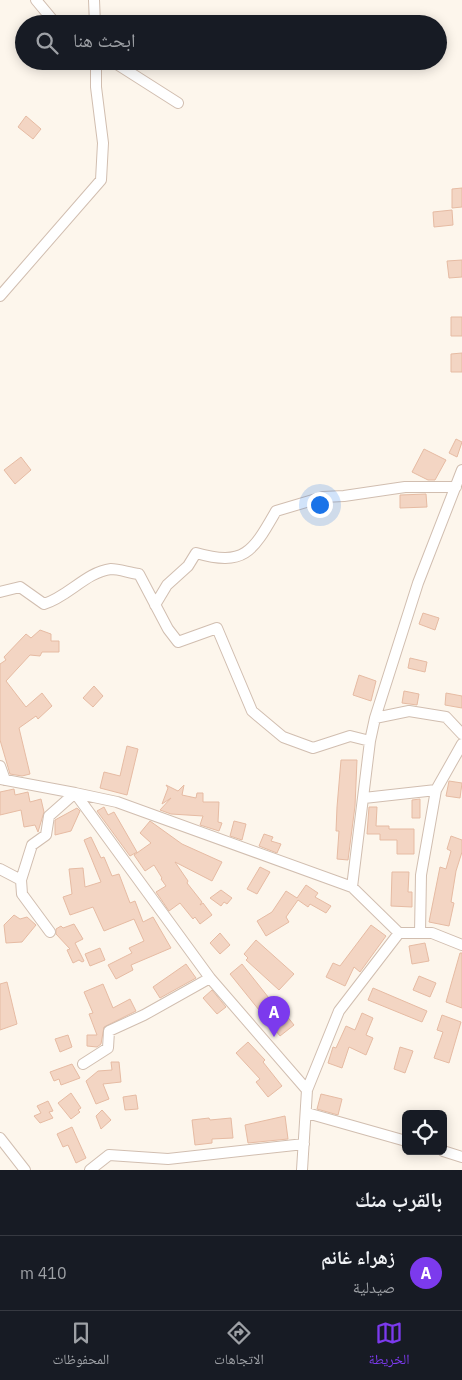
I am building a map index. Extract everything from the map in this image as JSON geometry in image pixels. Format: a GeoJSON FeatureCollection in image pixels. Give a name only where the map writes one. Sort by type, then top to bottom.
{"type":"FeatureCollection","features":[{"type":"Feature","properties":{"kind":"street"},"geometry":{"type":"LineString","coordinates":[[36,0],[48,15]]}},
{"type":"Feature","properties":{"kind":"street"},"geometry":{"type":"LineString","coordinates":[[94,0],[95,15]]}},
{"type":"Feature","properties":{"kind":"street"},"geometry":{"type":"LineString","coordinates":[[0,296],[101,180],[103,143],[96,87],[96,70]]}},
{"type":"Feature","properties":{"kind":"street"},"geometry":{"type":"LineString","coordinates":[[126,70],[178,103]]}},
{"type":"Feature","properties":{"kind":"street"},"geometry":{"type":"LineString","coordinates":[[352,887],[370,741],[375,718],[418,583],[462,470]]}},
{"type":"Feature","properties":{"kind":"street"},"geometry":{"type":"LineString","coordinates":[[155,605],[167,585],[188,566],[196,552],[214,558],[238,558],[248,553],[276,511],[323,496],[344,496],[405,487],[456,487]]}},
{"type":"Feature","properties":{"kind":"street"},"geometry":{"type":"LineString","coordinates":[[0,592],[20,587],[44,604],[58,600],[94,574],[112,569],[139,574],[155,605],[178,642],[217,628],[252,711],[283,737],[313,748],[350,736],[370,741]]}},
{"type":"Feature","properties":{"kind":"street"},"geometry":{"type":"LineString","coordinates":[[375,718],[409,710],[446,718],[462,734]]}},
{"type":"Feature","properties":{"kind":"street"},"geometry":{"type":"LineString","coordinates":[[420,933],[421,875],[436,790],[462,744]]}},
{"type":"Feature","properties":{"kind":"street"},"geometry":{"type":"LineString","coordinates":[[0,766],[2,779],[117,802],[352,887],[399,933],[432,934],[462,946]]}},
{"type":"Feature","properties":{"kind":"street"},"geometry":{"type":"LineString","coordinates":[[364,798],[436,790]]}},
{"type":"Feature","properties":{"kind":"street"},"geometry":{"type":"LineString","coordinates":[[50,932],[22,894],[21,880],[32,844],[46,836],[49,816],[75,793]]}},
{"type":"Feature","properties":{"kind":"street"},"geometry":{"type":"LineString","coordinates":[[75,793],[210,978],[307,1090]]}},
{"type":"Feature","properties":{"kind":"street"},"geometry":{"type":"LineString","coordinates":[[0,869],[21,880]]}},
{"type":"Feature","properties":{"kind":"street"},"geometry":{"type":"LineString","coordinates":[[302,1170],[307,1090],[340,1011],[399,933]]}},
{"type":"Feature","properties":{"kind":"street"},"geometry":{"type":"LineString","coordinates":[[83,1064],[108,1048],[109,1031],[144,1016],[210,978]]}},
{"type":"Feature","properties":{"kind":"street"},"geometry":{"type":"LineString","coordinates":[[306,1113],[402,1140]]}},
{"type":"Feature","properties":{"kind":"street"},"geometry":{"type":"LineString","coordinates":[[0,1138],[26,1170]]}},
{"type":"Feature","properties":{"kind":"street"},"geometry":{"type":"LineString","coordinates":[[90,1170],[110,1155],[168,1159],[304,1144]]}},
{"type":"Feature","properties":{"kind":"street"},"geometry":{"type":"LineString","coordinates":[[447,1152],[462,1156]]}},
{"type":"Feature","properties":{"kind":"building"},"geometry":{"type":"Polygon","coordinates":[[[26,116],[41,129],[33,139],[18,127],[26,116]]]}},
{"type":"Feature","properties":{"kind":"building"},"geometry":{"type":"Polygon","coordinates":[[[462,188],[462,207],[452,208],[452,189],[462,188]]]}},
{"type":"Feature","properties":{"kind":"building"},"geometry":{"type":"Polygon","coordinates":[[[452,210],[453,225],[434,227],[433,212],[452,210]]]}},
{"type":"Feature","properties":{"kind":"building"},"geometry":{"type":"Polygon","coordinates":[[[462,260],[462,277],[449,278],[447,261],[462,260]]]}},
{"type":"Feature","properties":{"kind":"building"},"geometry":{"type":"Polygon","coordinates":[[[451,317],[462,317],[462,336],[451,336],[451,317]]]}},
{"type":"Feature","properties":{"kind":"building"},"geometry":{"type":"Polygon","coordinates":[[[462,353],[462,372],[451,372],[451,354],[462,353]]]}},
{"type":"Feature","properties":{"kind":"building"},"geometry":{"type":"Polygon","coordinates":[[[456,439],[462,442],[457,457],[449,453],[456,439]]]}},
{"type":"Feature","properties":{"kind":"building"},"geometry":{"type":"Polygon","coordinates":[[[424,449],[446,460],[435,480],[428,480],[412,472],[424,449]]]}},
{"type":"Feature","properties":{"kind":"building"},"geometry":{"type":"Polygon","coordinates":[[[21,457],[31,470],[15,484],[4,470],[21,457]]]}},
{"type":"Feature","properties":{"kind":"building"},"geometry":{"type":"Polygon","coordinates":[[[426,494],[427,507],[400,508],[400,495],[426,494]]]}},
{"type":"Feature","properties":{"kind":"building"},"geometry":{"type":"Polygon","coordinates":[[[423,613],[439,618],[435,630],[419,624],[423,613]]]}},
{"type":"Feature","properties":{"kind":"building"},"geometry":{"type":"Polygon","coordinates":[[[40,630],[51,634],[51,641],[59,641],[59,652],[42,652],[40,656],[30,655],[6,681],[26,707],[42,693],[52,706],[38,719],[36,716],[19,728],[30,774],[22,776],[10,774],[0,740],[0,664],[6,660],[4,657],[26,634],[31,638],[40,630]]]}},
{"type":"Feature","properties":{"kind":"building"},"geometry":{"type":"Polygon","coordinates":[[[410,658],[427,662],[425,672],[408,668],[410,658]]]}},
{"type":"Feature","properties":{"kind":"building"},"geometry":{"type":"Polygon","coordinates":[[[359,675],[376,681],[371,701],[353,695],[359,675]]]}},
{"type":"Feature","properties":{"kind":"building"},"geometry":{"type":"Polygon","coordinates":[[[94,686],[103,696],[93,707],[83,698],[94,686]]]}},
{"type":"Feature","properties":{"kind":"building"},"geometry":{"type":"Polygon","coordinates":[[[404,691],[419,694],[417,705],[402,703],[404,691]]]}},
{"type":"Feature","properties":{"kind":"building"},"geometry":{"type":"Polygon","coordinates":[[[446,693],[462,696],[462,708],[445,705],[446,693]]]}},
{"type":"Feature","properties":{"kind":"building"},"geometry":{"type":"Polygon","coordinates":[[[127,746],[138,749],[127,795],[100,788],[104,772],[120,776],[127,746]]]}},
{"type":"Feature","properties":{"kind":"building"},"geometry":{"type":"Polygon","coordinates":[[[341,760],[357,760],[355,806],[348,860],[337,859],[339,831],[336,831],[341,760]]]}},
{"type":"Feature","properties":{"kind":"building"},"geometry":{"type":"Polygon","coordinates":[[[449,781],[462,783],[460,798],[446,796],[449,781]]]}},
{"type":"Feature","properties":{"kind":"building"},"geometry":{"type":"Polygon","coordinates":[[[166,785],[178,791],[184,785],[182,795],[196,798],[197,793],[203,793],[203,802],[219,802],[218,822],[222,823],[219,831],[200,825],[203,816],[171,814],[160,810],[171,798],[162,804],[168,788],[166,785]]]}},
{"type":"Feature","properties":{"kind":"building"},"geometry":{"type":"Polygon","coordinates":[[[14,789],[15,795],[28,792],[30,802],[41,799],[44,812],[38,832],[35,825],[24,827],[21,810],[0,815],[0,792],[14,789]]]}},
{"type":"Feature","properties":{"kind":"building"},"geometry":{"type":"Polygon","coordinates":[[[420,799],[420,818],[412,818],[412,800],[420,799]]]}},
{"type":"Feature","properties":{"kind":"building"},"geometry":{"type":"Polygon","coordinates":[[[104,807],[108,815],[114,812],[137,852],[130,856],[97,811],[104,807]]]}},
{"type":"Feature","properties":{"kind":"building"},"geometry":{"type":"Polygon","coordinates":[[[369,807],[377,807],[376,826],[389,826],[389,829],[414,829],[414,854],[397,854],[397,840],[380,840],[380,834],[367,834],[369,807]]]}},
{"type":"Feature","properties":{"kind":"building"},"geometry":{"type":"Polygon","coordinates":[[[77,808],[80,811],[71,831],[55,835],[55,820],[77,808]]]}},
{"type":"Feature","properties":{"kind":"building"},"geometry":{"type":"Polygon","coordinates":[[[150,821],[182,844],[222,862],[212,881],[175,862],[188,881],[187,883],[202,902],[200,905],[203,903],[212,915],[200,924],[195,917],[193,919],[180,903],[169,911],[156,892],[166,886],[154,865],[145,871],[134,855],[151,843],[140,833],[150,821]]]}},
{"type":"Feature","properties":{"kind":"building"},"geometry":{"type":"Polygon","coordinates":[[[234,821],[246,824],[242,840],[230,836],[234,821]]]}},
{"type":"Feature","properties":{"kind":"building"},"geometry":{"type":"Polygon","coordinates":[[[264,834],[273,837],[271,841],[281,844],[277,853],[259,846],[264,834]]]}},
{"type":"Feature","properties":{"kind":"building"},"geometry":{"type":"Polygon","coordinates":[[[451,836],[462,840],[462,852],[456,871],[451,902],[454,903],[449,926],[429,922],[440,867],[446,869],[451,851],[447,849],[451,836]]]}},
{"type":"Feature","properties":{"kind":"building"},"geometry":{"type":"Polygon","coordinates":[[[91,837],[101,858],[104,857],[112,876],[119,874],[130,903],[135,901],[143,922],[153,917],[171,948],[131,965],[133,970],[116,979],[108,965],[132,953],[129,948],[144,941],[134,919],[104,931],[93,907],[70,915],[63,897],[72,894],[69,869],[83,868],[85,887],[101,882],[84,840],[91,837]]]}},
{"type":"Feature","properties":{"kind":"building"},"geometry":{"type":"Polygon","coordinates":[[[260,867],[270,872],[257,894],[247,889],[260,867]]]}},
{"type":"Feature","properties":{"kind":"building"},"geometry":{"type":"Polygon","coordinates":[[[392,872],[409,872],[408,892],[412,892],[412,907],[391,906],[392,872]]]}},
{"type":"Feature","properties":{"kind":"building"},"geometry":{"type":"Polygon","coordinates":[[[306,885],[318,893],[315,897],[331,906],[326,913],[310,904],[308,907],[298,900],[286,917],[289,922],[266,936],[257,921],[272,912],[286,891],[297,898],[306,885]]]}},
{"type":"Feature","properties":{"kind":"building"},"geometry":{"type":"Polygon","coordinates":[[[221,890],[232,898],[227,904],[224,902],[221,906],[210,898],[221,890]]]}},
{"type":"Feature","properties":{"kind":"building"},"geometry":{"type":"Polygon","coordinates":[[[14,915],[20,919],[27,917],[36,925],[22,942],[6,943],[4,925],[14,915]]]}},
{"type":"Feature","properties":{"kind":"building"},"geometry":{"type":"Polygon","coordinates":[[[74,924],[83,939],[75,943],[84,961],[79,960],[73,963],[67,950],[70,949],[56,934],[56,929],[61,926],[63,928],[74,924]]]}},
{"type":"Feature","properties":{"kind":"building"},"geometry":{"type":"Polygon","coordinates":[[[371,925],[386,936],[360,972],[354,967],[345,986],[326,977],[333,963],[340,966],[371,925]]]}},
{"type":"Feature","properties":{"kind":"building"},"geometry":{"type":"Polygon","coordinates":[[[220,933],[230,945],[220,954],[210,943],[220,933]]]}},
{"type":"Feature","properties":{"kind":"building"},"geometry":{"type":"Polygon","coordinates":[[[256,940],[294,974],[279,990],[246,960],[248,958],[244,954],[256,940]]]}},
{"type":"Feature","properties":{"kind":"building"},"geometry":{"type":"Polygon","coordinates":[[[425,943],[429,961],[412,964],[409,946],[425,943]]]}},
{"type":"Feature","properties":{"kind":"building"},"geometry":{"type":"Polygon","coordinates":[[[100,948],[105,960],[90,966],[85,954],[100,948]]]}},
{"type":"Feature","properties":{"kind":"building"},"geometry":{"type":"Polygon","coordinates":[[[460,953],[462,953],[462,1008],[446,1002],[460,953]]]}},
{"type":"Feature","properties":{"kind":"building"},"geometry":{"type":"Polygon","coordinates":[[[186,964],[196,978],[160,998],[153,987],[186,964]]]}},
{"type":"Feature","properties":{"kind":"building"},"geometry":{"type":"Polygon","coordinates":[[[242,964],[280,1012],[282,1010],[294,1025],[280,1036],[230,974],[242,964]]]}},
{"type":"Feature","properties":{"kind":"building"},"geometry":{"type":"Polygon","coordinates":[[[419,976],[436,983],[430,997],[413,990],[419,976]]]}},
{"type":"Feature","properties":{"kind":"building"},"geometry":{"type":"Polygon","coordinates":[[[7,982],[17,1024],[0,1030],[0,984],[7,982]]]}},
{"type":"Feature","properties":{"kind":"building"},"geometry":{"type":"Polygon","coordinates":[[[103,984],[113,1008],[130,999],[136,1011],[104,1027],[101,1044],[97,1047],[87,1046],[87,1035],[97,1035],[89,1014],[93,1013],[84,992],[103,984]]]}},
{"type":"Feature","properties":{"kind":"building"},"geometry":{"type":"Polygon","coordinates":[[[373,988],[427,1011],[422,1022],[368,1000],[373,988]]]}},
{"type":"Feature","properties":{"kind":"building"},"geometry":{"type":"Polygon","coordinates":[[[212,990],[226,1007],[217,1014],[203,998],[212,990]]]}},
{"type":"Feature","properties":{"kind":"building"},"geometry":{"type":"Polygon","coordinates":[[[362,1013],[373,1018],[366,1035],[373,1038],[366,1055],[349,1047],[342,1068],[328,1063],[333,1047],[336,1048],[346,1026],[355,1030],[362,1013]]]}},
{"type":"Feature","properties":{"kind":"building"},"geometry":{"type":"Polygon","coordinates":[[[442,1015],[461,1022],[449,1063],[434,1058],[443,1032],[437,1030],[442,1015]]]}},
{"type":"Feature","properties":{"kind":"building"},"geometry":{"type":"Polygon","coordinates":[[[68,1035],[72,1047],[60,1052],[55,1039],[68,1035]]]}},
{"type":"Feature","properties":{"kind":"building"},"geometry":{"type":"Polygon","coordinates":[[[248,1042],[265,1060],[263,1062],[282,1086],[268,1097],[256,1082],[260,1079],[236,1053],[248,1042]]]}},
{"type":"Feature","properties":{"kind":"building"},"geometry":{"type":"Polygon","coordinates":[[[400,1047],[413,1051],[405,1073],[394,1069],[400,1047]]]}},
{"type":"Feature","properties":{"kind":"building"},"geometry":{"type":"Polygon","coordinates":[[[111,1062],[119,1062],[121,1082],[103,1084],[109,1099],[96,1104],[86,1081],[98,1071],[112,1070],[111,1062]]]}},
{"type":"Feature","properties":{"kind":"building"},"geometry":{"type":"Polygon","coordinates":[[[72,1064],[80,1078],[61,1085],[59,1079],[54,1081],[50,1072],[72,1064]]]}},
{"type":"Feature","properties":{"kind":"building"},"geometry":{"type":"Polygon","coordinates":[[[71,1093],[81,1108],[78,1110],[80,1112],[71,1119],[58,1103],[71,1093]]]}},
{"type":"Feature","properties":{"kind":"building"},"geometry":{"type":"Polygon","coordinates":[[[321,1094],[342,1099],[338,1115],[317,1109],[321,1094]]]}},
{"type":"Feature","properties":{"kind":"building"},"geometry":{"type":"Polygon","coordinates":[[[136,1095],[138,1109],[125,1110],[123,1097],[136,1095]]]}},
{"type":"Feature","properties":{"kind":"building"},"geometry":{"type":"Polygon","coordinates":[[[48,1101],[53,1111],[49,1112],[53,1118],[40,1123],[34,1116],[41,1113],[37,1106],[48,1101]]]}},
{"type":"Feature","properties":{"kind":"building"},"geometry":{"type":"Polygon","coordinates":[[[102,1110],[111,1120],[101,1129],[96,1116],[102,1110]]]}},
{"type":"Feature","properties":{"kind":"building"},"geometry":{"type":"Polygon","coordinates":[[[285,1116],[288,1139],[248,1143],[245,1125],[285,1116]]]}},
{"type":"Feature","properties":{"kind":"building"},"geometry":{"type":"Polygon","coordinates":[[[209,1118],[210,1120],[231,1118],[233,1138],[212,1139],[212,1143],[195,1145],[192,1120],[209,1118]]]}},
{"type":"Feature","properties":{"kind":"building"},"geometry":{"type":"Polygon","coordinates":[[[72,1127],[86,1158],[76,1163],[68,1145],[63,1147],[57,1134],[72,1127]]]}},
{"type":"Feature","properties":{"kind":"place","name":"زهراء غانم"},"geometry":{"type":"Point","coordinates":[274,1037]}}]}
